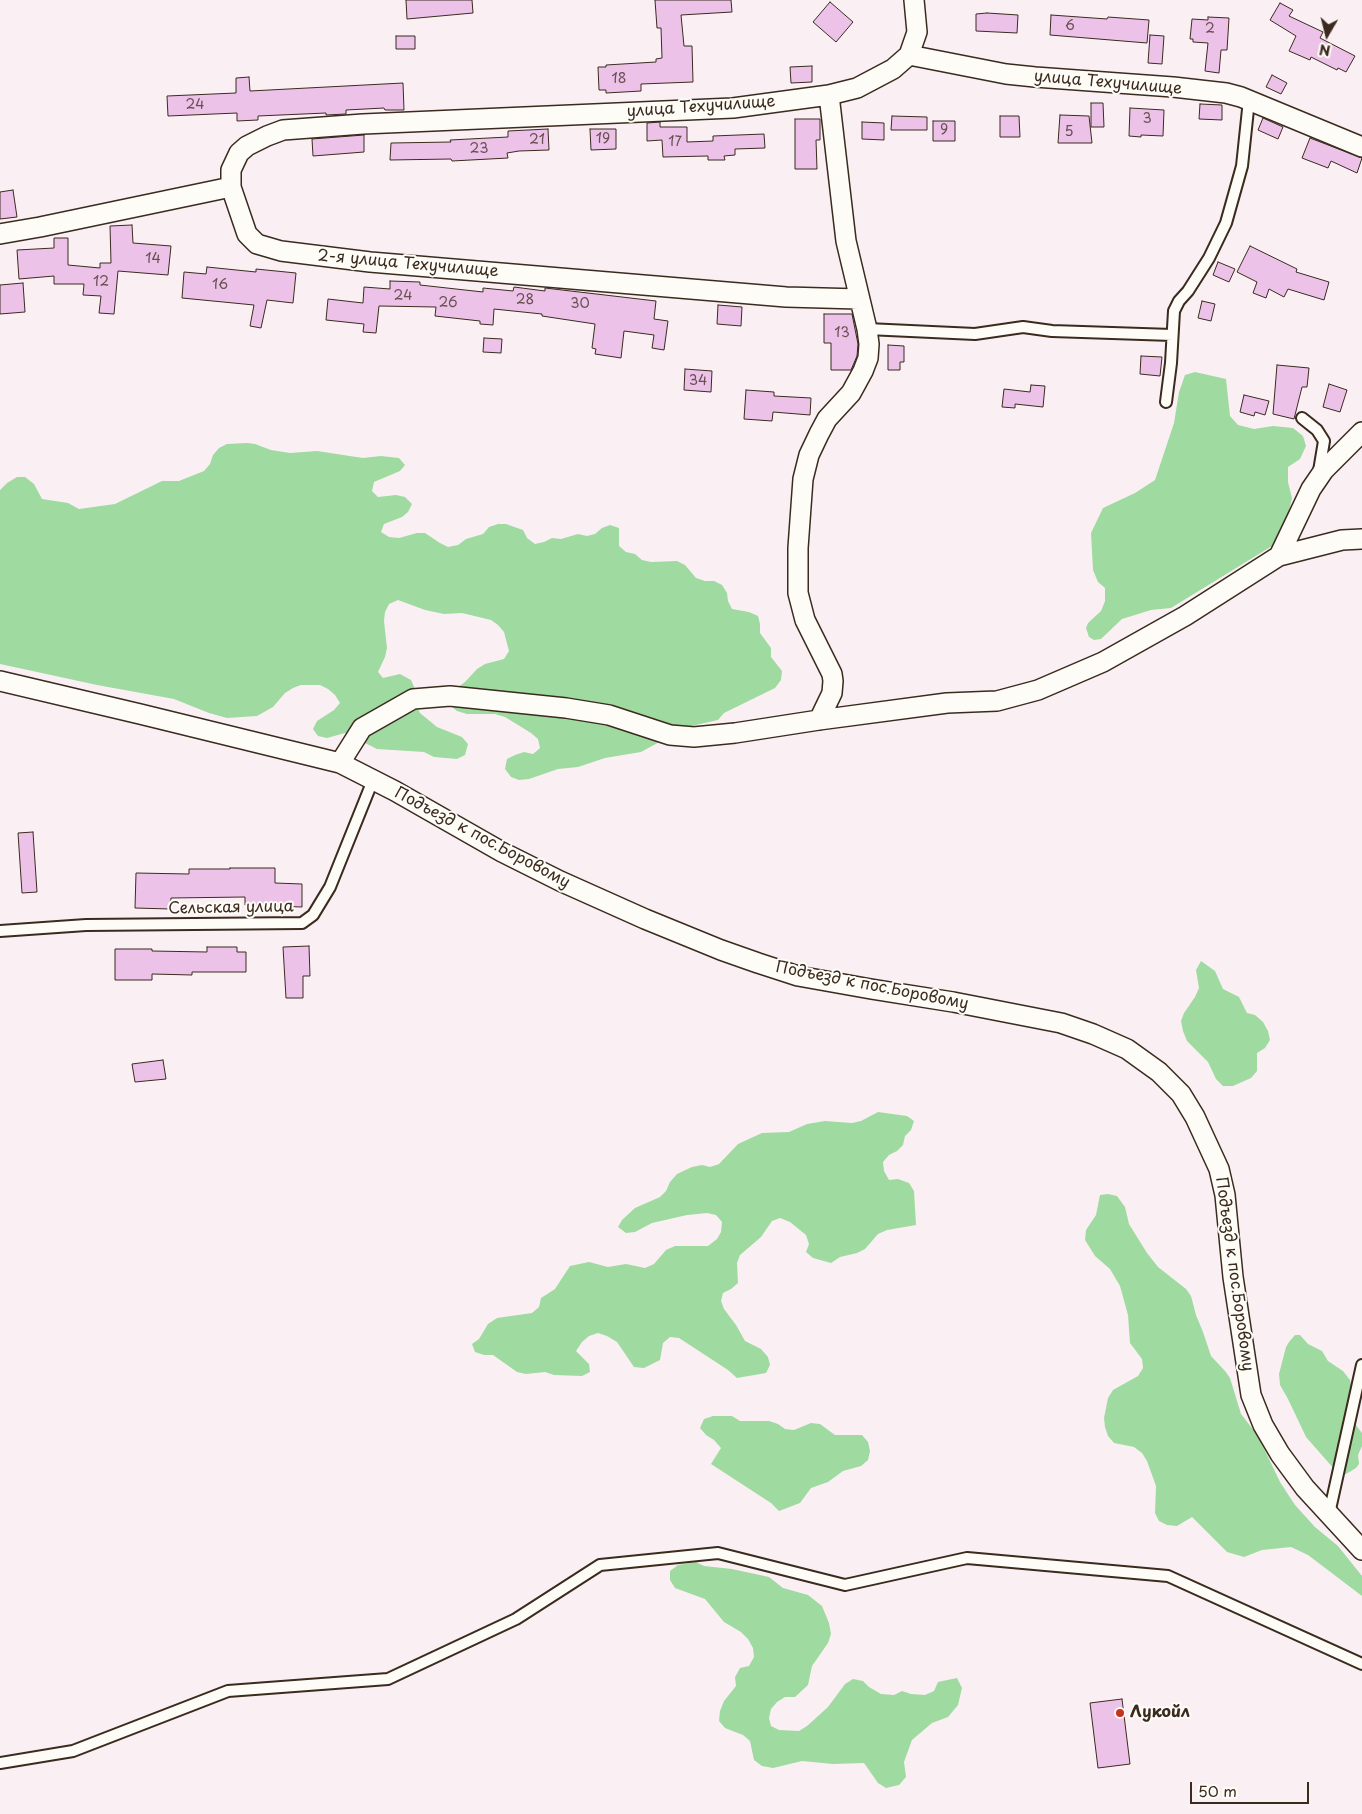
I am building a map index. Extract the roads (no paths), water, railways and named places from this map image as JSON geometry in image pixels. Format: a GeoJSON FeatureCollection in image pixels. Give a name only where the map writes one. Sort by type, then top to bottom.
{"type":"FeatureCollection","features":[{"type":"Feature","properties":{"kind":"street"},"geometry":{"type":"LineString","coordinates":[[909,56],[917,32],[914,0]]}},
{"type":"Feature","properties":{"kind":"street","name":"улица Техучилище"},"geometry":{"type":"LineString","coordinates":[[231,187],[231,170],[239,152],[257,141],[283,130],[363,124],[733,108],[829,95],[858,88],[893,69],[909,56],[1006,74],[1226,93],[1249,100],[1362,147]]}},
{"type":"Feature","properties":{"kind":"street"},"geometry":{"type":"LineString","coordinates":[[819,720],[832,693],[833,681],[832,674],[806,620],[798,593],[798,548],[803,479],[809,455],[827,419],[851,393],[863,371],[868,358],[869,344],[846,240],[829,95]]}},
{"type":"Feature","properties":{"kind":"street"},"geometry":{"type":"LineString","coordinates":[[0,234],[231,187]]}},
{"type":"Feature","properties":{"kind":"street","name":"2-я улица Техучилище"},"geometry":{"type":"LineString","coordinates":[[231,187],[247,234],[258,244],[281,251],[370,262],[786,297],[859,299]]}},
{"type":"Feature","properties":{"kind":"street"},"geometry":{"type":"LineString","coordinates":[[1279,556],[1296,519],[1324,470],[1362,432]]}},
{"type":"Feature","properties":{"kind":"street"},"geometry":{"type":"LineString","coordinates":[[340,763],[362,728],[413,699],[450,696],[566,708],[609,715],[670,735],[694,736],[735,734],[819,720],[947,703],[997,701],[1038,690],[1103,662],[1185,616],[1279,556],[1342,540],[1362,540]]}},
{"type":"Feature","properties":{"kind":"street","name":"Подъезд к пос.Боровому"},"geometry":{"type":"LineString","coordinates":[[0,681],[340,763],[502,852],[560,881],[721,950],[798,976],[1061,1022],[1127,1048],[1159,1072],[1181,1094],[1195,1117],[1219,1169],[1225,1195],[1233,1277],[1251,1395],[1262,1425],[1305,1488],[1362,1550]]}},
{"type":"Feature","properties":{"kind":"lane"},"geometry":{"type":"LineString","coordinates":[[1166,402],[1171,363],[1174,312],[1179,301],[1210,258],[1226,223],[1242,166],[1249,100]]}},
{"type":"Feature","properties":{"kind":"lane"},"geometry":{"type":"LineString","coordinates":[[867,329],[975,334],[1024,327],[1052,331],[1172,335]]}},
{"type":"Feature","properties":{"kind":"lane"},"geometry":{"type":"LineString","coordinates":[[1302,418],[1317,430],[1324,441],[1317,482]]}},
{"type":"Feature","properties":{"kind":"lane","name":"Сельская улица"},"geometry":{"type":"LineString","coordinates":[[0,931],[86,925],[302,922],[313,914],[330,887],[373,780]]}},
{"type":"Feature","properties":{"kind":"lane"},"geometry":{"type":"LineString","coordinates":[[1329,1514],[1362,1365]]}},
{"type":"Feature","properties":{"kind":"lane"},"geometry":{"type":"LineString","coordinates":[[0,1763],[73,1751],[228,1691],[388,1679],[516,1619],[600,1565],[718,1553],[845,1585],[967,1558],[1168,1576],[1362,1664]]}},
{"type":"Feature","properties":{"kind":"place","name":"Лукойл"},"geometry":{"type":"Point","coordinates":[1120,1713]}}]}
